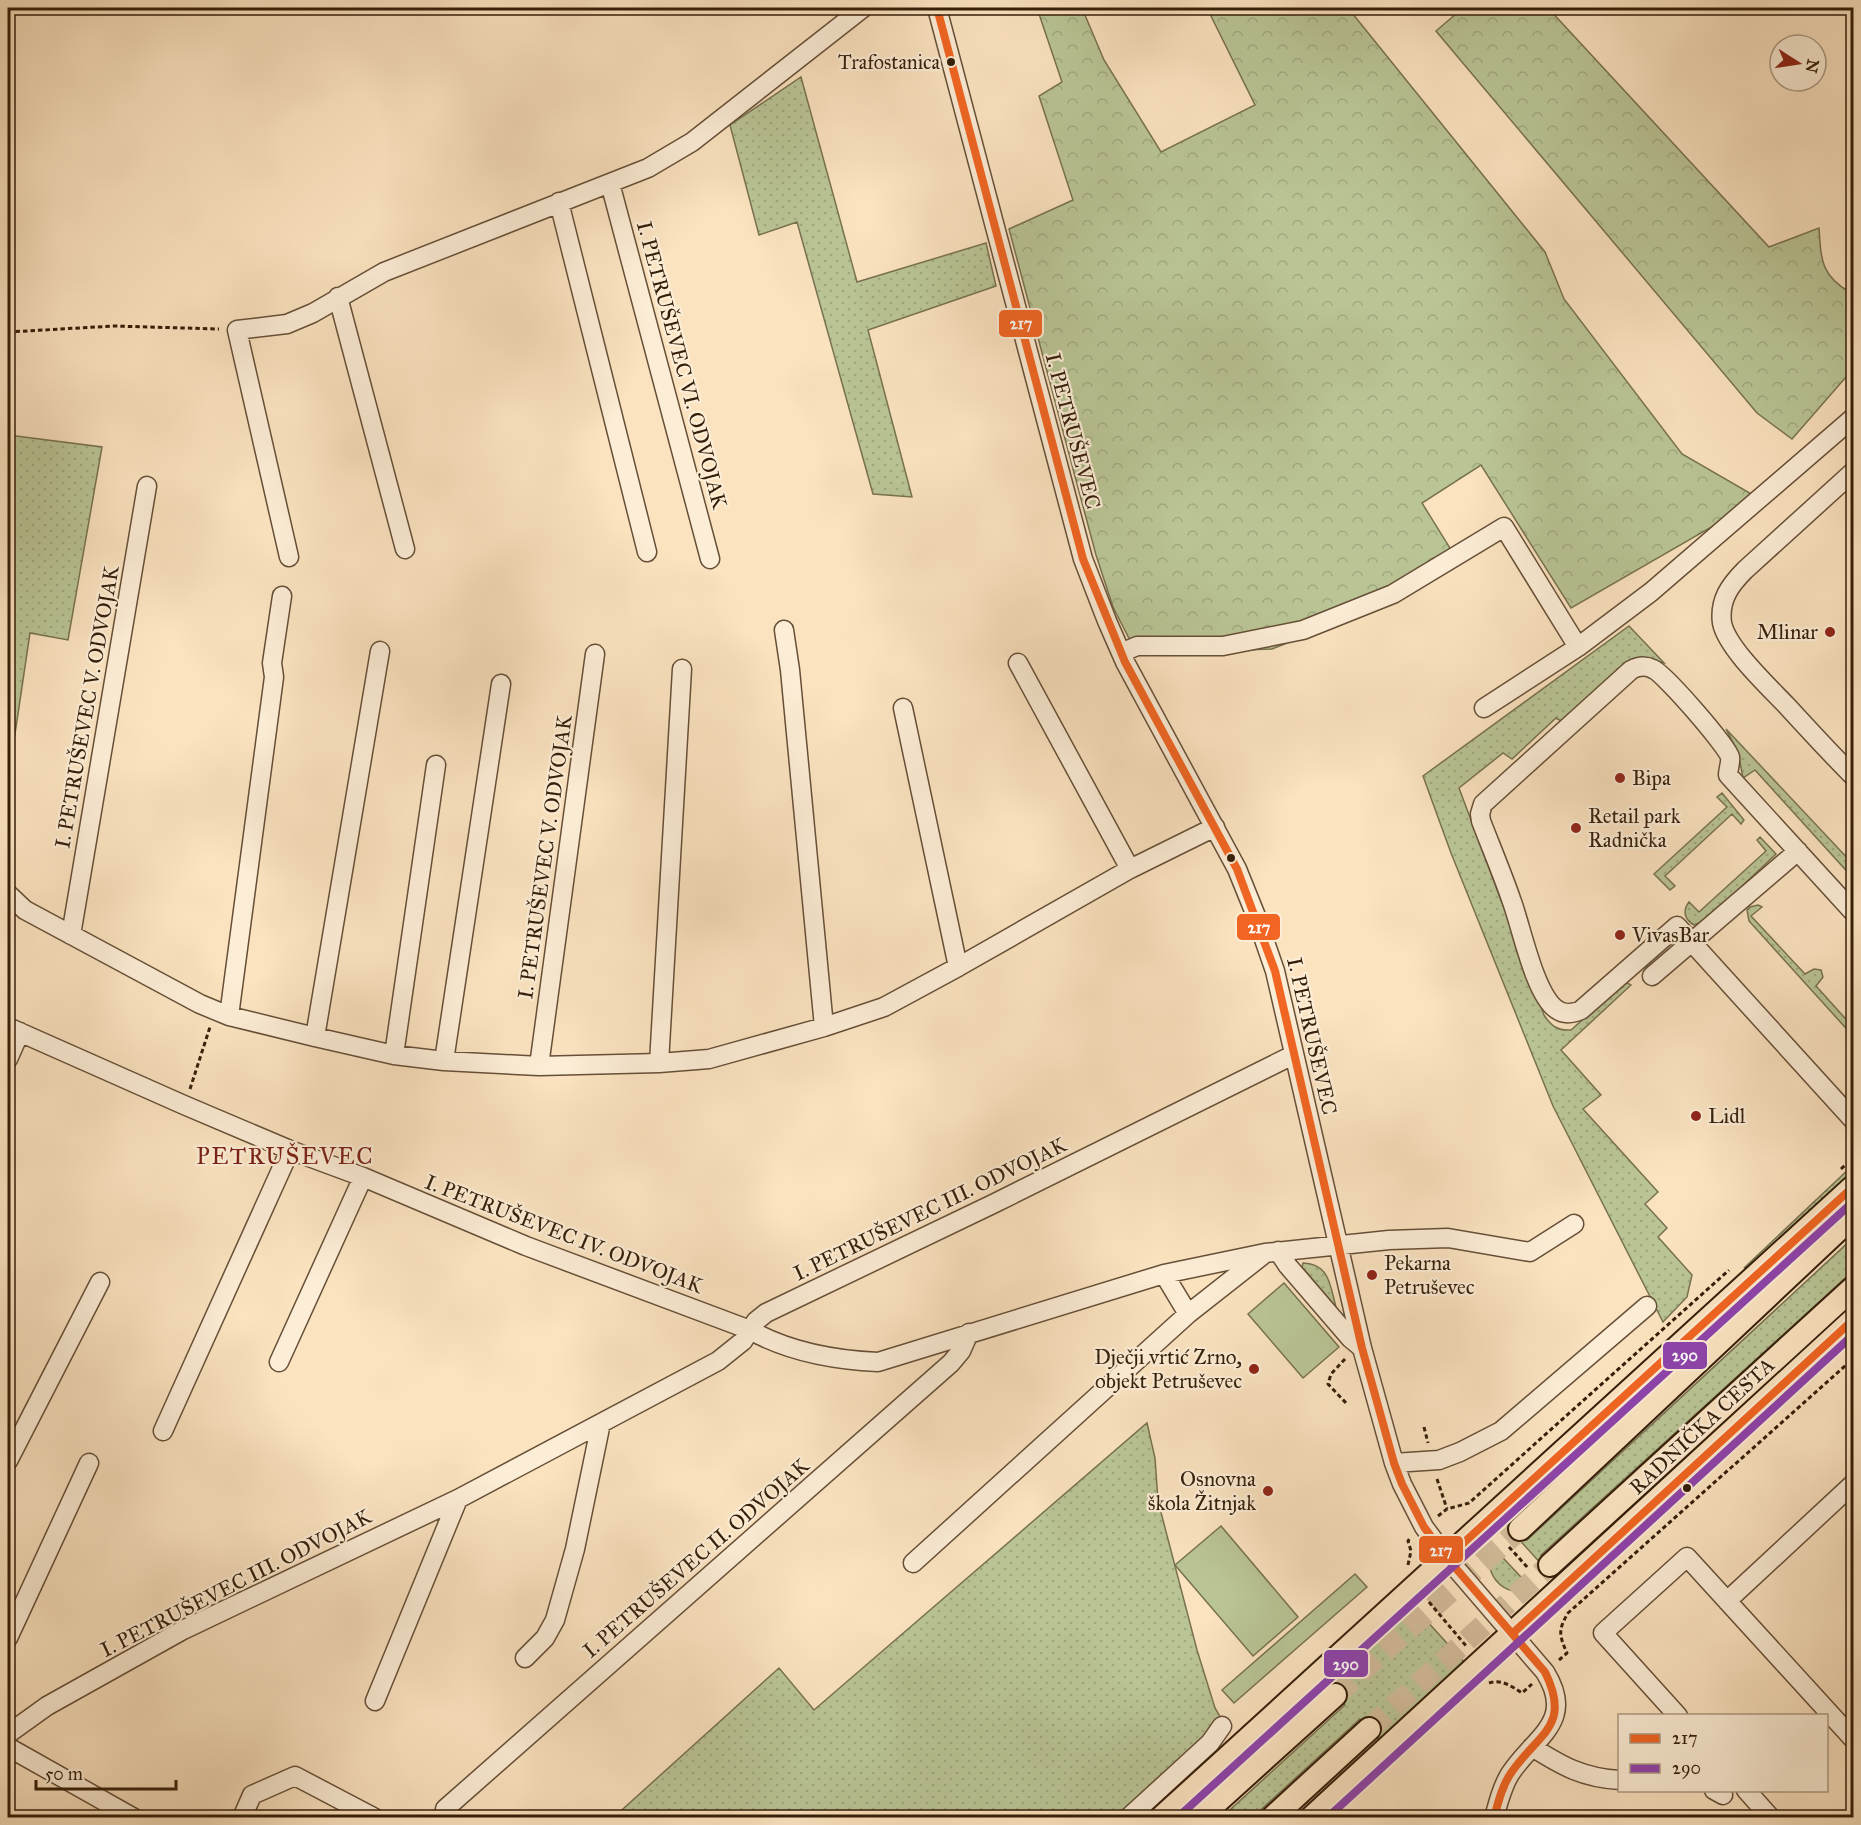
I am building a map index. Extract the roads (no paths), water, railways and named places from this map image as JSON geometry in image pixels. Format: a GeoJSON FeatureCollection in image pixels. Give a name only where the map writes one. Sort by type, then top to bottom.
{"type":"FeatureCollection","features":[{"type":"Feature","properties":{"kind":"main road"},"geometry":{"type":"LineString","coordinates":[[1161,1818],[1447,1558],[1847,1178]]}},
{"type":"Feature","properties":{"kind":"main road"},"geometry":{"type":"LineString","coordinates":[[1512,1535],[1854,1215]]}},
{"type":"Feature","properties":{"kind":"main road","name":"RADNIČKA CESTA"},"geometry":{"type":"LineString","coordinates":[[1543,1571],[1854,1287]]}},
{"type":"Feature","properties":{"kind":"main road"},"geometry":{"type":"LineString","coordinates":[[1311,1818],[1854,1319]]}},
{"type":"Feature","properties":{"kind":"main road"},"geometry":{"type":"LineString","coordinates":[[1199,1818],[1335,1695]]}},
{"type":"Feature","properties":{"kind":"main road"},"geometry":{"type":"LineString","coordinates":[[1272,1818],[1369,1729]]}},
{"type":"Feature","properties":{"kind":"street"},"geometry":{"type":"LineString","coordinates":[[289,557],[237,330],[287,324],[313,313],[384,272],[648,168],[692,142],[863,8]]}},
{"type":"Feature","properties":{"kind":"street","name":"I. PETRUŠEVEC"},"geometry":{"type":"LineString","coordinates":[[937,8],[1083,559],[1121,653],[1237,869],[1275,971],[1339,1246],[1355,1351],[1394,1463],[1410,1503],[1424,1527],[1447,1558],[1545,1672],[1556,1691],[1557,1701],[1552,1723],[1508,1777],[1494,1818]]}},
{"type":"Feature","properties":{"kind":"street","name":"I. PETRUŠEVEC VI. ODVOJAK"},"geometry":{"type":"LineString","coordinates":[[610,183],[710,559]]}},
{"type":"Feature","properties":{"kind":"street"},"geometry":{"type":"LineString","coordinates":[[559,202],[647,552]]}},
{"type":"Feature","properties":{"kind":"street"},"geometry":{"type":"LineString","coordinates":[[338,297],[405,549]]}},
{"type":"Feature","properties":{"kind":"street"},"geometry":{"type":"LineString","coordinates":[[1484,708],[1578,646],[1651,592],[1854,417]]}},
{"type":"Feature","properties":{"kind":"street"},"geometry":{"type":"LineString","coordinates":[[1854,471],[1745,570],[1730,586],[1722,607],[1722,622],[1734,646],[1854,777]]}},
{"type":"Feature","properties":{"kind":"street","name":"I. PETRUŠEVEC V. ODVOJAK"},"geometry":{"type":"LineString","coordinates":[[71,935],[147,486]]}},
{"type":"Feature","properties":{"kind":"street"},"geometry":{"type":"LineString","coordinates":[[1121,653],[1137,646],[1223,646],[1303,630],[1393,594],[1504,527],[1578,646]]}},
{"type":"Feature","properties":{"kind":"street"},"geometry":{"type":"LineString","coordinates":[[222,1013],[274,677],[272,663],[282,596]]}},
{"type":"Feature","properties":{"kind":"street"},"geometry":{"type":"LineString","coordinates":[[784,630],[792,682],[824,1027]]}},
{"type":"Feature","properties":{"kind":"street"},"geometry":{"type":"LineString","coordinates":[[315,1037],[380,651]]}},
{"type":"Feature","properties":{"kind":"street","name":"I. PETRUŠEVEC V. ODVOJAK"},"geometry":{"type":"LineString","coordinates":[[539,1066],[595,654]]}},
{"type":"Feature","properties":{"kind":"street"},"geometry":{"type":"LineString","coordinates":[[1018,663],[1130,869]]}},
{"type":"Feature","properties":{"kind":"street"},"geometry":{"type":"LineString","coordinates":[[1854,913],[1728,776],[1730,757],[1723,744],[1655,669],[1638,667],[1631,670],[1484,804],[1480,814],[1541,988],[1550,1004],[1557,1010],[1571,1014],[1581,1010],[1677,926],[1854,1121]]}},
{"type":"Feature","properties":{"kind":"street"},"geometry":{"type":"LineString","coordinates":[[659,1064],[682,669]]}},
{"type":"Feature","properties":{"kind":"street"},"geometry":{"type":"LineString","coordinates":[[444,1061],[501,684]]}},
{"type":"Feature","properties":{"kind":"street"},"geometry":{"type":"LineString","coordinates":[[903,708],[958,967]]}},
{"type":"Feature","properties":{"kind":"street"},"geometry":{"type":"LineString","coordinates":[[394,1055],[436,765]]}},
{"type":"Feature","properties":{"kind":"street"},"geometry":{"type":"LineString","coordinates":[[8,894],[25,910],[222,1013],[394,1055],[444,1061],[539,1066],[659,1064],[709,1059],[824,1027],[884,1007],[1130,869],[1215,827]]}},
{"type":"Feature","properties":{"kind":"street"},"geometry":{"type":"LineString","coordinates":[[1652,976],[1798,851]]}},
{"type":"Feature","properties":{"kind":"street","name":"I. PETRUŠEVEC IV. ODVOJAK"},"geometry":{"type":"LineString","coordinates":[[8,1059],[14,1029],[290,1150],[363,1177],[526,1246],[750,1330]]}},
{"type":"Feature","properties":{"kind":"street","name":"I. PETRUŠEVEC III. ODVOJAK"},"geometry":{"type":"LineString","coordinates":[[8,1734],[47,1707],[183,1630],[458,1499],[718,1361],[743,1341],[765,1313],[995,1203],[1293,1055]]}},
{"type":"Feature","properties":{"kind":"street"},"geometry":{"type":"LineString","coordinates":[[163,1431],[290,1150]]}},
{"type":"Feature","properties":{"kind":"street"},"geometry":{"type":"LineString","coordinates":[[279,1362],[363,1177]]}},
{"type":"Feature","properties":{"kind":"street"},"geometry":{"type":"LineString","coordinates":[[750,1330],[776,1342],[842,1361],[878,1362],[1164,1274],[1272,1252],[1389,1240],[1448,1238],[1530,1252],[1574,1224]]}},
{"type":"Feature","properties":{"kind":"street"},"geometry":{"type":"LineString","coordinates":[[913,1563],[1188,1314],[1272,1252]]}},
{"type":"Feature","properties":{"kind":"street"},"geometry":{"type":"LineString","coordinates":[[1272,1252],[1288,1266],[1350,1338],[1355,1351]]}},
{"type":"Feature","properties":{"kind":"street"},"geometry":{"type":"LineString","coordinates":[[1164,1274],[1188,1314]]}},
{"type":"Feature","properties":{"kind":"street"},"geometry":{"type":"LineString","coordinates":[[8,1461],[100,1282]]}},
{"type":"Feature","properties":{"kind":"street"},"geometry":{"type":"LineString","coordinates":[[1394,1463],[1439,1460],[1501,1431],[1647,1306]]}},
{"type":"Feature","properties":{"kind":"street","name":"I. PETRUŠEVEC II. ODVOJAK"},"geometry":{"type":"LineString","coordinates":[[445,1809],[951,1363],[961,1351],[969,1333]]}},
{"type":"Feature","properties":{"kind":"street"},"geometry":{"type":"LineString","coordinates":[[525,1658],[545,1638],[555,1620],[575,1549],[601,1423]]}},
{"type":"Feature","properties":{"kind":"street"},"geometry":{"type":"LineString","coordinates":[[8,1638],[89,1463]]}},
{"type":"Feature","properties":{"kind":"street"},"geometry":{"type":"LineString","coordinates":[[1727,1600],[1854,1483]]}},
{"type":"Feature","properties":{"kind":"street"},"geometry":{"type":"LineString","coordinates":[[375,1701],[458,1499]]}},
{"type":"Feature","properties":{"kind":"street"},"geometry":{"type":"LineString","coordinates":[[1676,1714],[1603,1633],[1687,1557],[1851,1733]]}},
{"type":"Feature","properties":{"kind":"street"},"geometry":{"type":"LineString","coordinates":[[1128,1818],[1210,1743],[1222,1726]]}},
{"type":"Feature","properties":{"kind":"street"},"geometry":{"type":"LineString","coordinates":[[1532,1747],[1561,1766],[1579,1773],[1602,1779],[1618,1780]]}},
{"type":"Feature","properties":{"kind":"street"},"geometry":{"type":"LineString","coordinates":[[8,1748],[134,1818]]}},
{"type":"Feature","properties":{"kind":"street"},"geometry":{"type":"LineString","coordinates":[[242,1818],[252,1795],[295,1776],[375,1818]]}},
{"type":"Feature","properties":{"kind":"street"},"geometry":{"type":"LineString","coordinates":[[1747,1792],[1771,1818]]}},
{"type":"Feature","properties":{"kind":"tunnel"},"geometry":{"type":"LineString","coordinates":[[1335,1695],[1520,1529]]}},
{"type":"Feature","properties":{"kind":"tunnel"},"geometry":{"type":"LineString","coordinates":[[1369,1729],[1550,1565]]}},
{"type":"Feature","properties":{"kind":"place","name":"Trafostanica"},"geometry":{"type":"Point","coordinates":[951,62]}},
{"type":"Feature","properties":{"kind":"place","name":"Mlinar"},"geometry":{"type":"Point","coordinates":[1830,632]}},
{"type":"Feature","properties":{"kind":"place","name":"Bipa"},"geometry":{"type":"Point","coordinates":[1620,778]}},
{"type":"Feature","properties":{"kind":"place","name":"Retail park Radnička"},"geometry":{"type":"Point","coordinates":[1576,828]}},
{"type":"Feature","properties":{"kind":"place","name":"VivasBar"},"geometry":{"type":"Point","coordinates":[1620,935]}},
{"type":"Feature","properties":{"kind":"place","name":"Lidl"},"geometry":{"type":"Point","coordinates":[1696,1116]}},
{"type":"Feature","properties":{"kind":"place","name":"Pekarna Petruševec"},"geometry":{"type":"Point","coordinates":[1372,1275]}},
{"type":"Feature","properties":{"kind":"place","name":"Dječji vrtić Zrno, objekt Petruševec"},"geometry":{"type":"Point","coordinates":[1254,1369]}},
{"type":"Feature","properties":{"kind":"place","name":"Osnovna škola Žitnjak"},"geometry":{"type":"Point","coordinates":[1268,1491]}},
{"type":"Feature","properties":{"kind":"district","name":"PETRUŠEVEC"},"geometry":{"type":"Point","coordinates":[285,1156]}}]}
